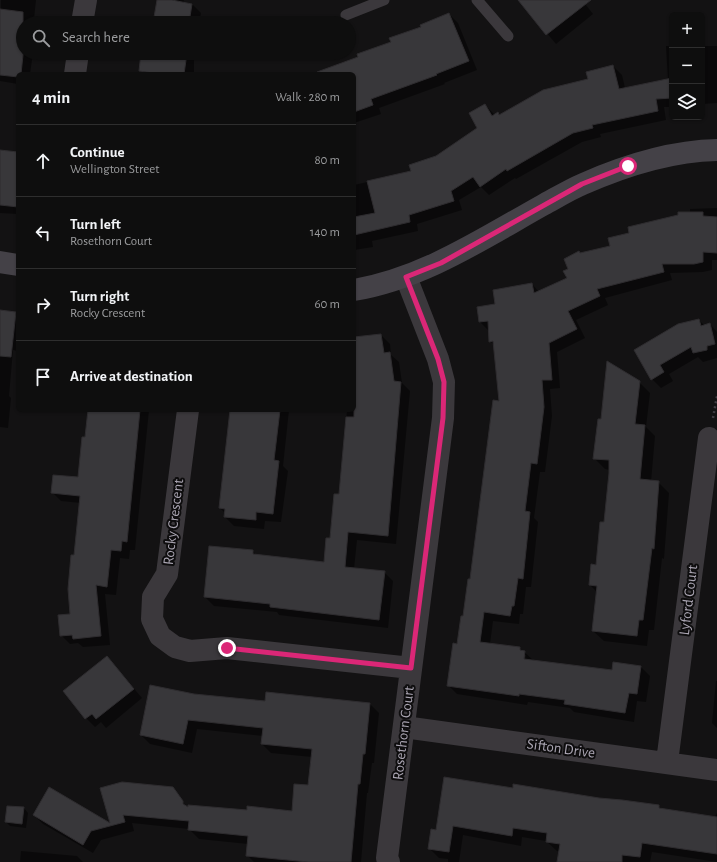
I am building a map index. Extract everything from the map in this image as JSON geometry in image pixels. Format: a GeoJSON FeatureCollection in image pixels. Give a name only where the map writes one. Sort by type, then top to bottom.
{"type":"FeatureCollection","features":[{"type":"Feature","properties":{"kind":"street"},"geometry":{"type":"LineString","coordinates":[[83,16],[86,0]]}},
{"type":"Feature","properties":{"kind":"street"},"geometry":{"type":"LineString","coordinates":[[75,72],[77,60]]}},
{"type":"Feature","properties":{"kind":"street"},"geometry":{"type":"LineString","coordinates":[[356,290],[406,277],[441,263],[576,187],[628,166],[660,156],[694,151],[717,150]]}},
{"type":"Feature","properties":{"kind":"street"},"geometry":{"type":"LineString","coordinates":[[0,262],[16,264]]}},
{"type":"Feature","properties":{"kind":"street","name":"Rosethorn Court"},"geometry":{"type":"LineString","coordinates":[[389,862],[387,858],[443,418],[444,382],[438,359],[406,277]]}},
{"type":"Feature","properties":{"kind":"street","name":"Rocky Crescent"},"geometry":{"type":"LineString","coordinates":[[188,412],[166,574],[153,597],[152,619],[160,636],[175,647],[190,651],[227,648],[411,668]]}},
{"type":"Feature","properties":{"kind":"street","name":"Lyford Court"},"geometry":{"type":"LineString","coordinates":[[667,762],[708,438]]}},
{"type":"Feature","properties":{"kind":"street","name":"Sifton Drive"},"geometry":{"type":"LineString","coordinates":[[404,727],[717,770]]}},
{"type":"Feature","properties":{"kind":"lane"},"geometry":{"type":"LineString","coordinates":[[346,15],[384,0]]}},
{"type":"Feature","properties":{"kind":"lane"},"geometry":{"type":"LineString","coordinates":[[477,0],[508,36]]}},
{"type":"Feature","properties":{"kind":"building"},"geometry":{"type":"Polygon","coordinates":[[[157,0],[172,0],[192,4],[190,16],[154,16],[157,0]]]}},
{"type":"Feature","properties":{"kind":"building"},"geometry":{"type":"Polygon","coordinates":[[[518,0],[591,0],[546,35],[518,0]]]}},
{"type":"Feature","properties":{"kind":"building"},"geometry":{"type":"Polygon","coordinates":[[[0,9],[23,12],[23,16],[16,16],[16,60],[22,60],[21,72],[16,72],[16,77],[0,75],[0,9]]]}},
{"type":"Feature","properties":{"kind":"building"},"geometry":{"type":"Polygon","coordinates":[[[449,13],[469,61],[436,74],[437,75],[371,99],[373,105],[356,111],[356,72],[317,72],[350,60],[356,60],[356,58],[358,57],[357,54],[391,42],[389,38],[421,27],[420,25],[449,13]]]}},
{"type":"Feature","properties":{"kind":"building"},"geometry":{"type":"Polygon","coordinates":[[[140,60],[186,60],[184,72],[139,71],[140,60]]]}},
{"type":"Feature","properties":{"kind":"building"},"geometry":{"type":"Polygon","coordinates":[[[613,65],[619,89],[669,79],[669,98],[656,99],[658,111],[592,125],[593,128],[573,133],[507,171],[506,169],[480,187],[473,177],[451,191],[454,201],[409,215],[410,222],[356,235],[356,217],[375,213],[367,181],[411,171],[409,165],[436,156],[477,128],[469,113],[485,104],[492,116],[498,112],[499,115],[543,90],[588,79],[586,72],[613,65]]]}},
{"type":"Feature","properties":{"kind":"building"},"geometry":{"type":"Polygon","coordinates":[[[0,150],[16,152],[16,207],[0,205],[0,150]]]}},
{"type":"Feature","properties":{"kind":"building"},"geometry":{"type":"Polygon","coordinates":[[[678,212],[703,212],[703,216],[717,217],[717,253],[703,252],[703,262],[694,264],[662,264],[664,272],[597,289],[600,296],[568,311],[577,329],[549,343],[552,380],[542,380],[544,407],[537,464],[531,463],[525,511],[530,512],[523,579],[518,578],[514,606],[512,606],[510,616],[484,612],[480,642],[520,647],[520,650],[525,651],[524,659],[612,670],[613,662],[641,666],[637,694],[629,693],[625,713],[564,704],[565,700],[519,694],[519,696],[447,686],[453,643],[457,644],[461,616],[463,616],[468,579],[470,579],[493,400],[499,401],[493,341],[489,342],[488,321],[479,322],[477,307],[495,304],[493,290],[532,283],[534,293],[567,278],[563,271],[568,269],[564,259],[579,251],[580,253],[610,246],[608,238],[629,233],[628,227],[678,215],[678,212]]]}},
{"type":"Feature","properties":{"kind":"building"},"geometry":{"type":"Polygon","coordinates":[[[0,310],[16,312],[11,357],[0,356],[0,310]]]}},
{"type":"Feature","properties":{"kind":"building"},"geometry":{"type":"Polygon","coordinates":[[[699,319],[701,326],[710,323],[715,344],[707,346],[707,350],[693,353],[691,347],[660,365],[664,372],[651,380],[634,350],[678,324],[699,319]]]}},
{"type":"Feature","properties":{"kind":"building"},"geometry":{"type":"Polygon","coordinates":[[[381,334],[384,353],[390,352],[394,381],[401,382],[388,536],[348,532],[345,567],[385,571],[379,620],[270,607],[270,604],[204,597],[209,546],[253,550],[253,554],[324,562],[326,538],[330,538],[334,494],[339,494],[346,417],[354,417],[354,412],[356,412],[356,337],[381,334]]]}},
{"type":"Feature","properties":{"kind":"building"},"geometry":{"type":"Polygon","coordinates":[[[607,361],[640,381],[635,424],[645,425],[640,479],[659,481],[654,549],[652,548],[643,620],[639,620],[637,636],[592,631],[597,586],[589,585],[591,564],[596,565],[600,522],[604,522],[609,473],[609,460],[593,459],[598,419],[601,419],[607,361]]]}},
{"type":"Feature","properties":{"kind":"building"},"geometry":{"type":"Polygon","coordinates":[[[88,412],[140,412],[127,542],[122,541],[121,551],[111,550],[107,587],[96,585],[101,636],[73,639],[72,635],[60,636],[58,615],[70,614],[68,589],[71,555],[74,555],[80,496],[51,493],[53,475],[78,477],[82,437],[85,437],[88,412]]]}},
{"type":"Feature","properties":{"kind":"building"},"geometry":{"type":"Polygon","coordinates":[[[230,412],[280,412],[274,460],[279,461],[273,514],[256,512],[256,520],[224,517],[225,509],[219,508],[230,412]]]}},
{"type":"Feature","properties":{"kind":"building"},"geometry":{"type":"Polygon","coordinates":[[[107,656],[134,689],[96,719],[92,714],[85,719],[63,691],[107,656]]]}},
{"type":"Feature","properties":{"kind":"building"},"geometry":{"type":"Polygon","coordinates":[[[150,685],[194,694],[265,701],[266,692],[370,703],[365,754],[363,754],[360,784],[358,784],[351,862],[308,862],[246,856],[248,836],[188,830],[189,821],[123,815],[125,822],[91,831],[83,845],[33,815],[49,787],[110,823],[100,788],[122,782],[173,787],[183,801],[183,804],[188,807],[188,805],[247,810],[247,806],[292,811],[294,784],[308,785],[312,749],[261,744],[263,728],[188,720],[183,744],[140,735],[150,685]]]}},
{"type":"Feature","properties":{"kind":"building"},"geometry":{"type":"Polygon","coordinates":[[[444,777],[513,788],[513,784],[599,798],[659,805],[659,808],[717,817],[717,854],[642,843],[640,857],[622,855],[622,862],[557,862],[560,844],[546,842],[547,833],[513,828],[512,836],[453,826],[449,852],[428,849],[431,829],[436,830],[444,777]]]}},
{"type":"Feature","properties":{"kind":"building"},"geometry":{"type":"Polygon","coordinates":[[[7,806],[24,807],[22,824],[5,822],[7,806]]]}},
{"type":"Feature","properties":{"kind":"route"},"geometry":{"type":"LineString","coordinates":[[227,648],[411,668],[443,418],[444,382],[438,359],[406,277],[441,263],[582,184],[628,166]]}}]}
